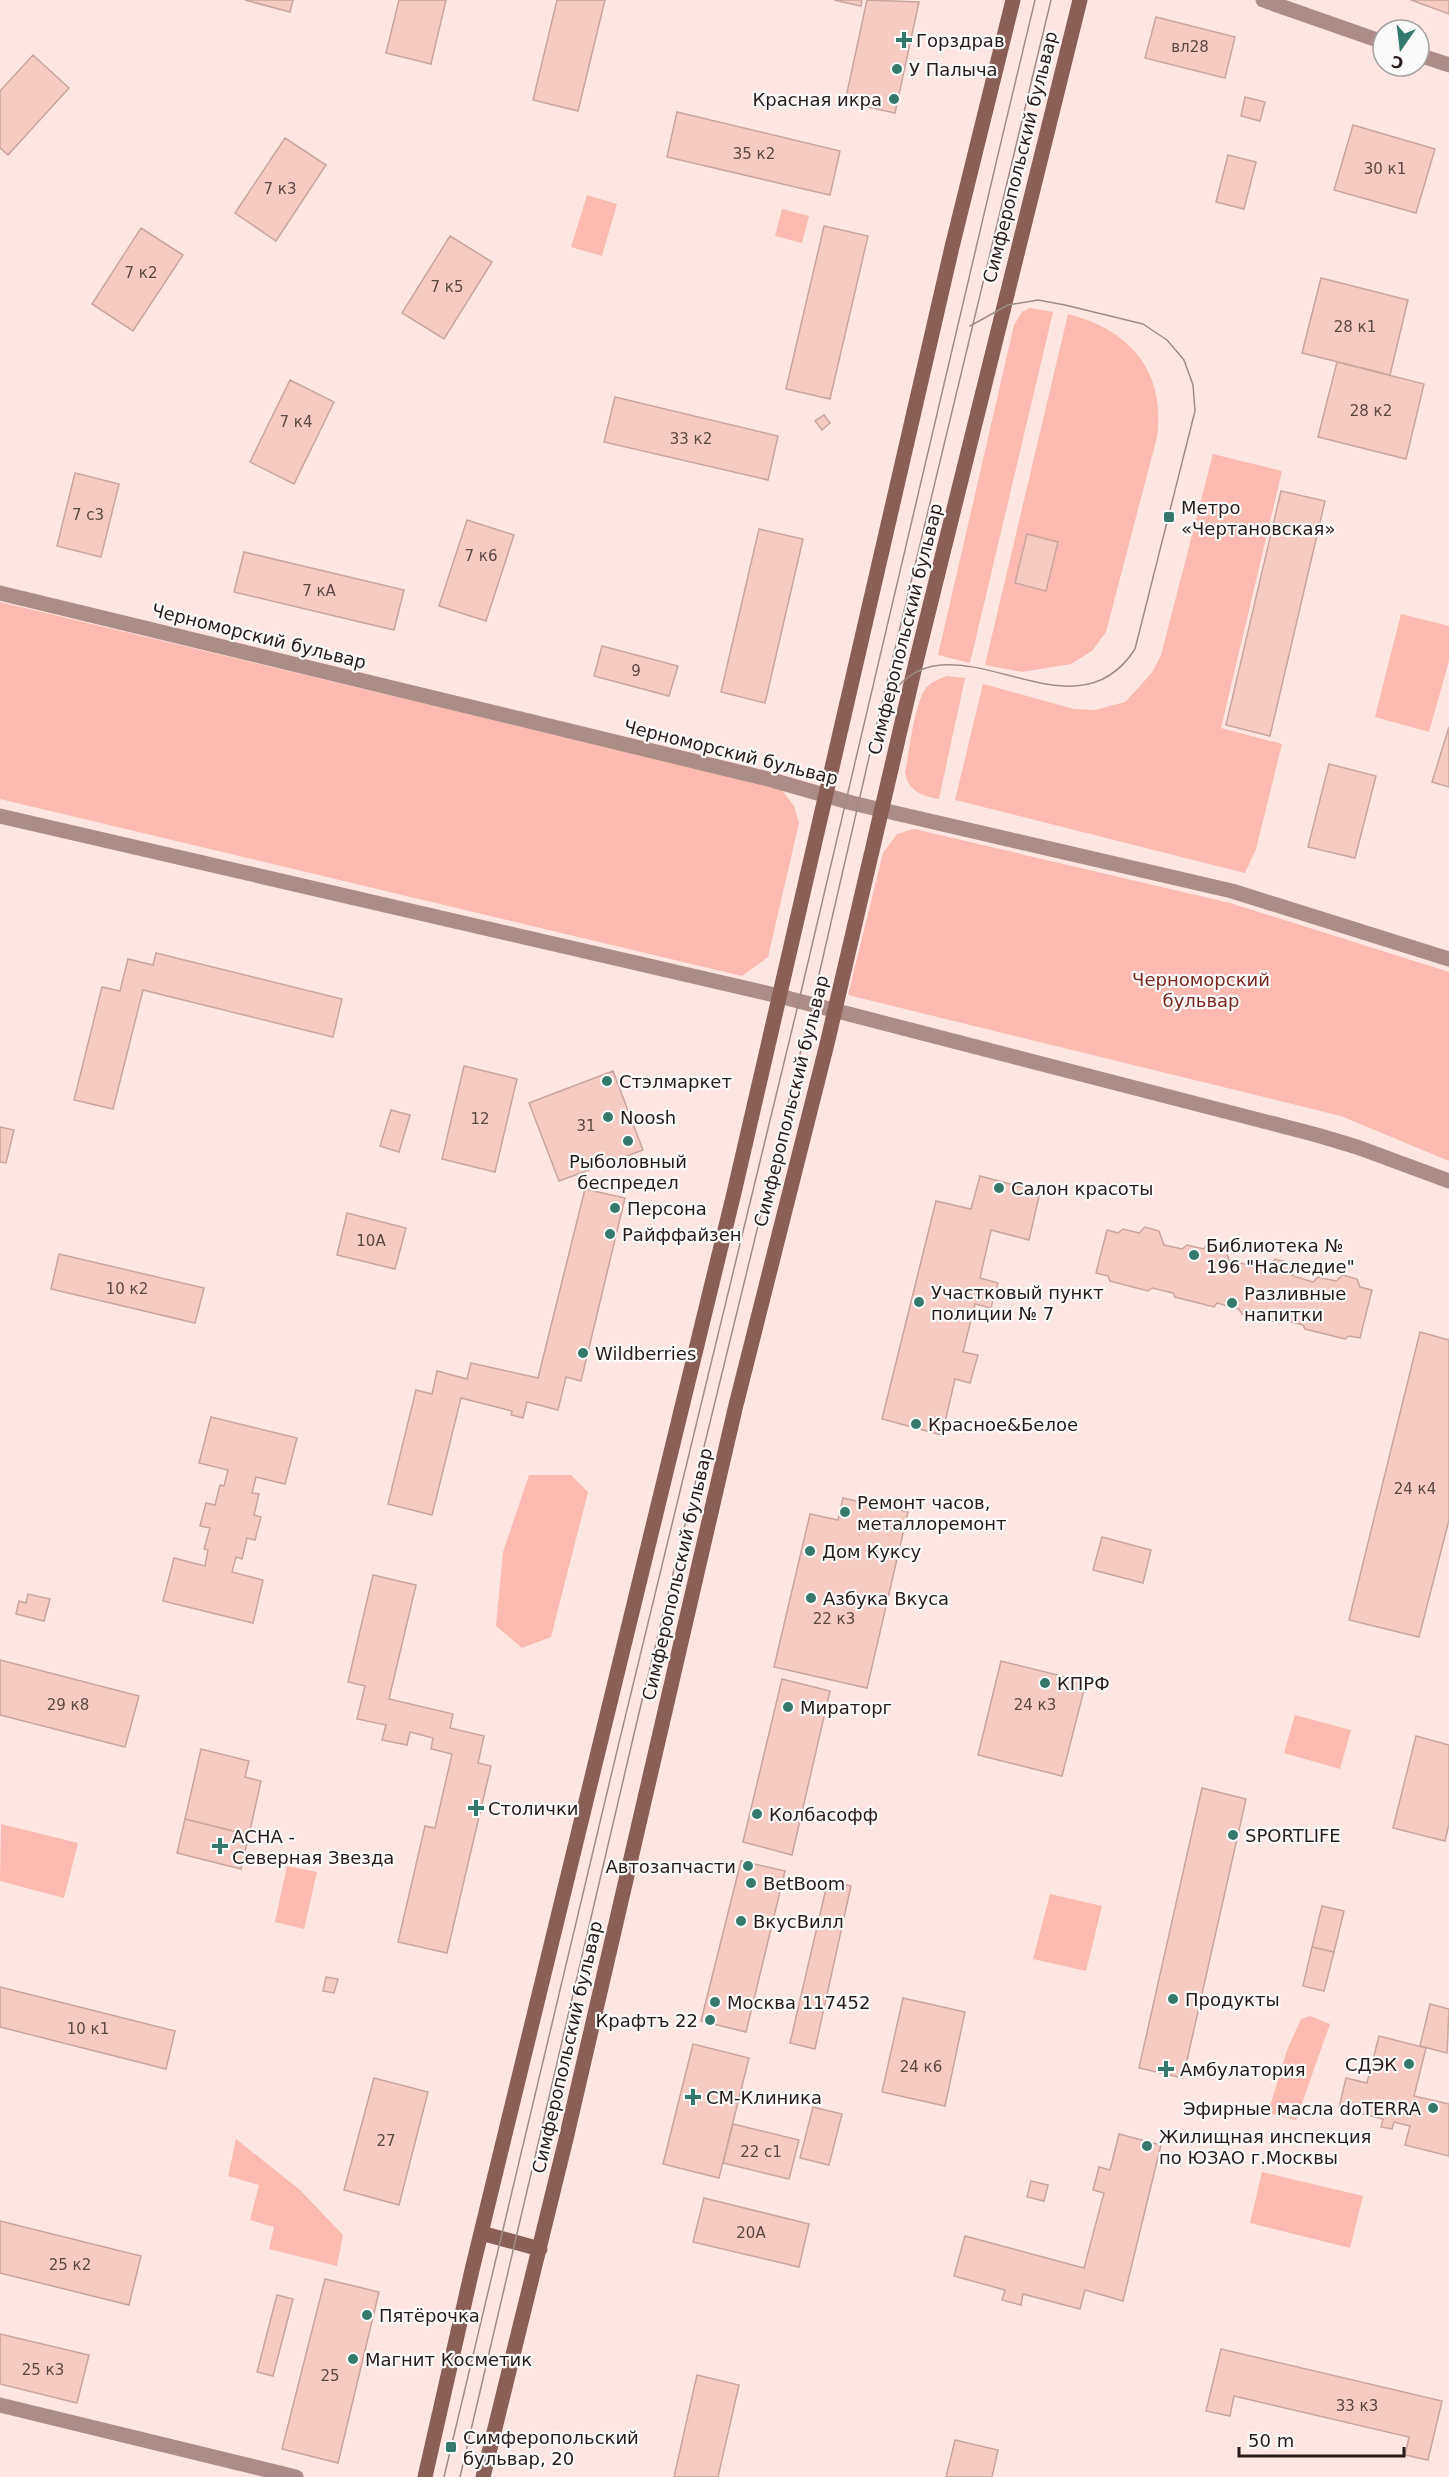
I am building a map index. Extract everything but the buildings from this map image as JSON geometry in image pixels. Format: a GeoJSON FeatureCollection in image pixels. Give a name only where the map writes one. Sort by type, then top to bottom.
{"type":"FeatureCollection","features":[{"type":"Feature","properties":{"kind":"main road","name":"Симферопольский бульвар"},"geometry":{"type":"LineString","coordinates":[[425,2477],[481,2234],[731,1205],[952,247],[1013,0]]}},
{"type":"Feature","properties":{"kind":"main road","name":"Симферопольский бульвар"},"geometry":{"type":"LineString","coordinates":[[483,2477],[540,2249],[735,1409],[1080,0]]}},
{"type":"Feature","properties":{"kind":"main road"},"geometry":{"type":"LineString","coordinates":[[481,2234],[540,2249]]}},
{"type":"Feature","properties":{"kind":"street"},"geometry":{"type":"LineString","coordinates":[[1263,0],[1371,38]]}},
{"type":"Feature","properties":{"kind":"street"},"geometry":{"type":"LineString","coordinates":[[1431,59],[1449,65]]}},
{"type":"Feature","properties":{"kind":"street","name":"Черноморский бульвар"},"geometry":{"type":"LineString","coordinates":[[0,593],[772,780],[824,795],[1232,891],[1449,959]]}},
{"type":"Feature","properties":{"kind":"street"},"geometry":{"type":"LineString","coordinates":[[0,816],[779,996],[1327,1138],[1449,1181]]}},
{"type":"Feature","properties":{"kind":"street"},"geometry":{"type":"LineString","coordinates":[[0,2405],[296,2477]]}},
{"type":"Feature","properties":{"kind":"green space"},"geometry":{"type":"Polygon","coordinates":[[[587,195],[617,204],[602,256],[571,247],[587,195]]]}},
{"type":"Feature","properties":{"kind":"green space"},"geometry":{"type":"Polygon","coordinates":[[[782,209],[809,216],[802,243],[775,236],[782,209]]]}},
{"type":"Feature","properties":{"kind":"green space"},"geometry":{"type":"Polygon","coordinates":[[[1030,308],[1053,312],[970,663],[938,655],[1014,325],[1022,312],[1030,308]]]}},
{"type":"Feature","properties":{"kind":"green space"},"geometry":{"type":"Polygon","coordinates":[[[1068,314],[1090,321],[1109,331],[1126,343],[1139,357],[1149,373],[1156,392],[1157,437],[1106,632],[1092,651],[1071,664],[1022,672],[985,665],[1068,314]],[[1027,534],[1015,583],[1046,591],[1058,542],[1027,534]]]}},
{"type":"Feature","properties":{"kind":"green space"},"geometry":{"type":"Polygon","coordinates":[[[1213,454],[1282,471],[1221,728],[1282,744],[1256,849],[1245,873],[955,800],[983,684],[1074,709],[1095,710],[1125,702],[1153,671],[1161,655],[1213,454]]]}},
{"type":"Feature","properties":{"kind":"green space"},"geometry":{"type":"Polygon","coordinates":[[[0,602],[781,789],[794,806],[799,823],[768,957],[742,976],[0,799],[0,602]]]}},
{"type":"Feature","properties":{"kind":"green space"},"geometry":{"type":"Polygon","coordinates":[[[1401,614],[1449,626],[1449,661],[1429,732],[1375,717],[1401,614]]]}},
{"type":"Feature","properties":{"kind":"green space"},"geometry":{"type":"Polygon","coordinates":[[[947,676],[965,678],[939,799],[913,789],[905,773],[916,714],[923,693],[931,683],[947,676]]]}},
{"type":"Feature","properties":{"kind":"green space","name":"Черноморский бульвар"},"geometry":{"type":"Polygon","coordinates":[[[914,829],[1230,903],[1449,972],[1449,1161],[1341,1116],[848,995],[883,853],[897,834],[914,829]]]}},
{"type":"Feature","properties":{"kind":"green space"},"geometry":{"type":"Polygon","coordinates":[[[529,1475],[571,1475],[588,1492],[551,1637],[522,1648],[496,1626],[503,1552],[529,1475]]]}},
{"type":"Feature","properties":{"kind":"green space"},"geometry":{"type":"Polygon","coordinates":[[[1295,1715],[1351,1730],[1340,1769],[1284,1753],[1295,1715]]]}},
{"type":"Feature","properties":{"kind":"green space"},"geometry":{"type":"Polygon","coordinates":[[[1,1824],[78,1843],[64,1898],[0,1881],[1,1824]]]}},
{"type":"Feature","properties":{"kind":"green space"},"geometry":{"type":"Polygon","coordinates":[[[287,1866],[317,1872],[304,1929],[275,1922],[287,1866]]]}},
{"type":"Feature","properties":{"kind":"green space"},"geometry":{"type":"Polygon","coordinates":[[[1050,1894],[1102,1906],[1086,1971],[1033,1959],[1050,1894]]]}},
{"type":"Feature","properties":{"kind":"green space"},"geometry":{"type":"Polygon","coordinates":[[[1310,2016],[1330,2024],[1296,2120],[1268,2113],[1287,2050],[1301,2019],[1310,2016]]]}},
{"type":"Feature","properties":{"kind":"green space"},"geometry":{"type":"Polygon","coordinates":[[[236,2139],[300,2190],[343,2235],[337,2266],[269,2249],[274,2227],[250,2220],[259,2185],[228,2176],[236,2139]]]}},
{"type":"Feature","properties":{"kind":"green space"},"geometry":{"type":"Polygon","coordinates":[[[1262,2172],[1363,2196],[1350,2248],[1250,2223],[1262,2172]]]}},
{"type":"Feature","properties":{"kind":"tram line"},"geometry":{"type":"LineString","coordinates":[[444,2477],[797,1009],[1035,0]]}},
{"type":"Feature","properties":{"kind":"tram line"},"geometry":{"type":"LineString","coordinates":[[460,2477],[638,1717],[812,1005],[873,740],[1051,0]]}},
{"type":"Feature","properties":{"kind":"tram line"},"geometry":{"type":"LineString","coordinates":[[886,703],[911,675],[941,665],[974,667],[1043,683],[1077,686],[1108,676],[1135,649],[1195,411],[1193,385],[1184,360],[1167,340],[1143,324],[1038,300],[1008,305],[970,326]]}},
{"type":"Feature","properties":{"kind":"place","name":"Горздрав"},"geometry":{"type":"Point","coordinates":[904,40]}},
{"type":"Feature","properties":{"kind":"place","name":"У Палыча"},"geometry":{"type":"Point","coordinates":[897,69]}},
{"type":"Feature","properties":{"kind":"place","name":"Красная икра"},"geometry":{"type":"Point","coordinates":[894,99]}},
{"type":"Feature","properties":{"kind":"place","name":"Метро «Чертановская»"},"geometry":{"type":"Point","coordinates":[1169,517]}},
{"type":"Feature","properties":{"kind":"place","name":"Стэлмаркет"},"geometry":{"type":"Point","coordinates":[607,1081]}},
{"type":"Feature","properties":{"kind":"place","name":"Noosh"},"geometry":{"type":"Point","coordinates":[608,1117]}},
{"type":"Feature","properties":{"kind":"place","name":"Рыболовный беспредел"},"geometry":{"type":"Point","coordinates":[628,1141]}},
{"type":"Feature","properties":{"kind":"place","name":"Салон красоты"},"geometry":{"type":"Point","coordinates":[999,1188]}},
{"type":"Feature","properties":{"kind":"place","name":"Персона"},"geometry":{"type":"Point","coordinates":[615,1208]}},
{"type":"Feature","properties":{"kind":"place","name":"Райффайзен"},"geometry":{"type":"Point","coordinates":[610,1234]}},
{"type":"Feature","properties":{"kind":"place","name":"Библиотека № 196 \"Наследие\""},"geometry":{"type":"Point","coordinates":[1194,1255]}},
{"type":"Feature","properties":{"kind":"place","name":"Участковый пункт полиции № 7"},"geometry":{"type":"Point","coordinates":[919,1302]}},
{"type":"Feature","properties":{"kind":"place","name":"Разливные напитки"},"geometry":{"type":"Point","coordinates":[1232,1303]}},
{"type":"Feature","properties":{"kind":"place","name":"Wildberries"},"geometry":{"type":"Point","coordinates":[583,1353]}},
{"type":"Feature","properties":{"kind":"place","name":"Красное&Белое"},"geometry":{"type":"Point","coordinates":[916,1424]}},
{"type":"Feature","properties":{"kind":"place","name":"Ремонт часов, металлоремонт"},"geometry":{"type":"Point","coordinates":[845,1512]}},
{"type":"Feature","properties":{"kind":"place","name":"Дом Куксу"},"geometry":{"type":"Point","coordinates":[810,1551]}},
{"type":"Feature","properties":{"kind":"place","name":"Азбука Вкуса"},"geometry":{"type":"Point","coordinates":[811,1598]}},
{"type":"Feature","properties":{"kind":"place","name":"КПРФ"},"geometry":{"type":"Point","coordinates":[1045,1683]}},
{"type":"Feature","properties":{"kind":"place","name":"Мираторг"},"geometry":{"type":"Point","coordinates":[788,1707]}},
{"type":"Feature","properties":{"kind":"place","name":"Столички"},"geometry":{"type":"Point","coordinates":[476,1808]}},
{"type":"Feature","properties":{"kind":"place","name":"Колбасофф"},"geometry":{"type":"Point","coordinates":[757,1814]}},
{"type":"Feature","properties":{"kind":"place","name":"SPORTLIFE"},"geometry":{"type":"Point","coordinates":[1233,1835]}},
{"type":"Feature","properties":{"kind":"place","name":"АСНА - Северная Звезда"},"geometry":{"type":"Point","coordinates":[220,1846]}},
{"type":"Feature","properties":{"kind":"place","name":"Автозапчасти"},"geometry":{"type":"Point","coordinates":[748,1866]}},
{"type":"Feature","properties":{"kind":"place","name":"BetBoom"},"geometry":{"type":"Point","coordinates":[751,1883]}},
{"type":"Feature","properties":{"kind":"place","name":"ВкусВилл"},"geometry":{"type":"Point","coordinates":[741,1921]}},
{"type":"Feature","properties":{"kind":"place","name":"Продукты"},"geometry":{"type":"Point","coordinates":[1173,1999]}},
{"type":"Feature","properties":{"kind":"place","name":"Москва 117452"},"geometry":{"type":"Point","coordinates":[715,2002]}},
{"type":"Feature","properties":{"kind":"place","name":"Крафтъ 22"},"geometry":{"type":"Point","coordinates":[710,2020]}},
{"type":"Feature","properties":{"kind":"place","name":"СДЭК"},"geometry":{"type":"Point","coordinates":[1409,2064]}},
{"type":"Feature","properties":{"kind":"place","name":"Амбулатория"},"geometry":{"type":"Point","coordinates":[1166,2069]}},
{"type":"Feature","properties":{"kind":"place","name":"СМ-Клиника"},"geometry":{"type":"Point","coordinates":[693,2097]}},
{"type":"Feature","properties":{"kind":"place","name":"Эфирные масла doTERRA"},"geometry":{"type":"Point","coordinates":[1433,2108]}},
{"type":"Feature","properties":{"kind":"place","name":"Жилищная инспекция по ЮЗАО г.Москвы"},"geometry":{"type":"Point","coordinates":[1147,2146]}},
{"type":"Feature","properties":{"kind":"place","name":"Пятёрочка"},"geometry":{"type":"Point","coordinates":[367,2315]}},
{"type":"Feature","properties":{"kind":"place","name":"Магнит Косметик"},"geometry":{"type":"Point","coordinates":[353,2359]}},
{"type":"Feature","properties":{"kind":"place","name":"Симферопольский бульвар, 20"},"geometry":{"type":"Point","coordinates":[451,2447]}}]}
